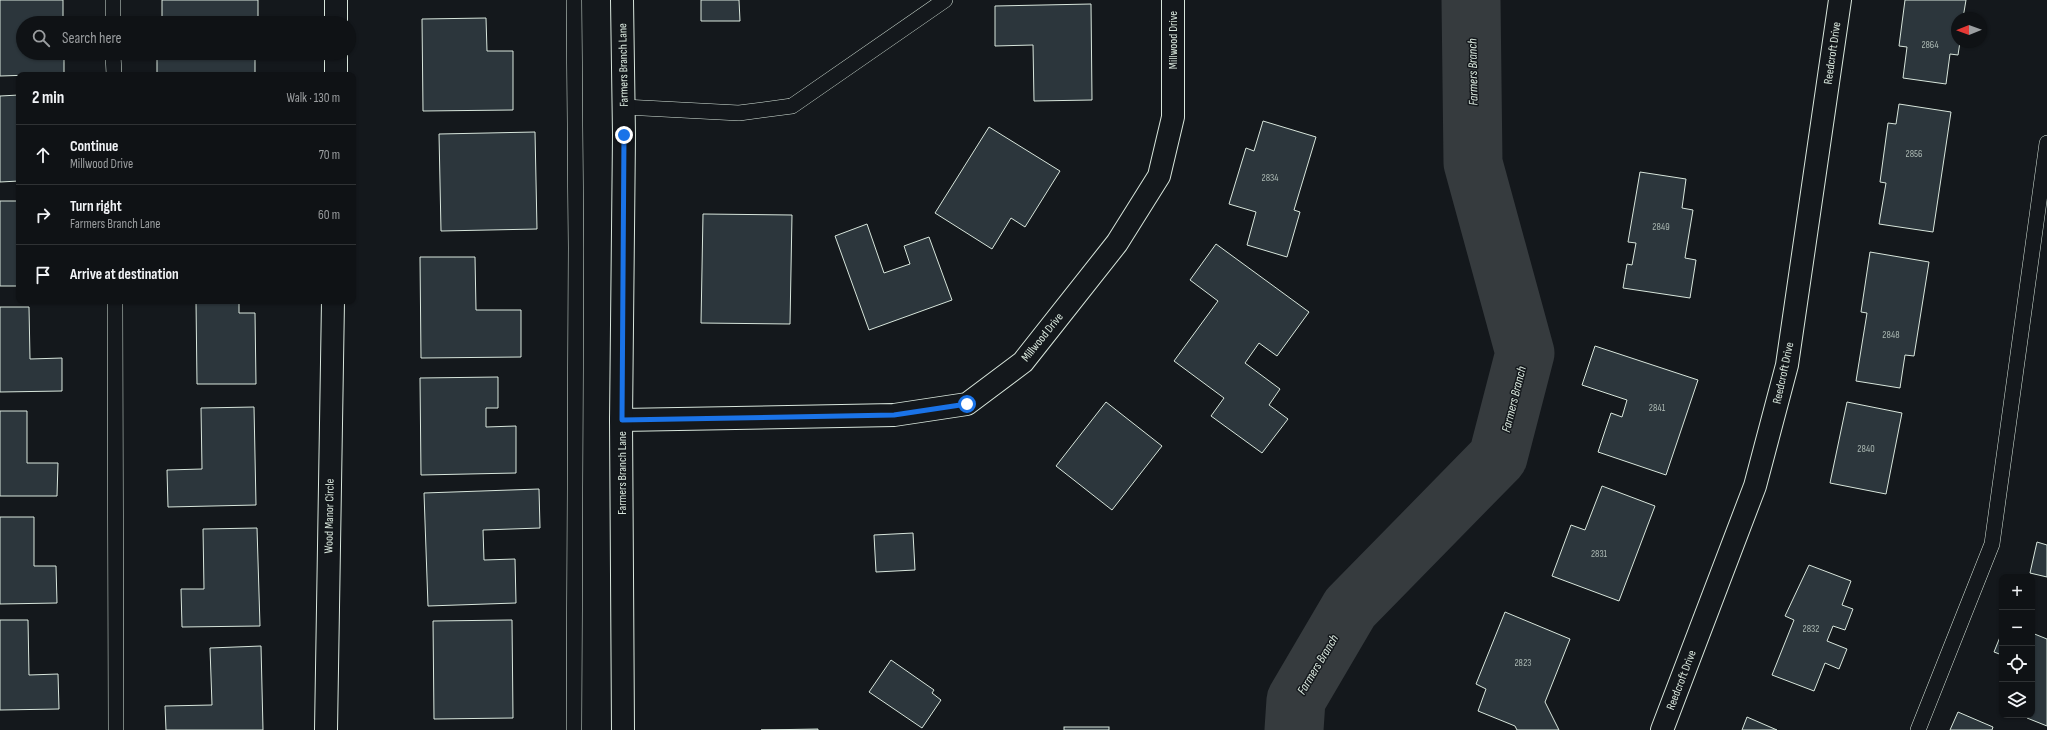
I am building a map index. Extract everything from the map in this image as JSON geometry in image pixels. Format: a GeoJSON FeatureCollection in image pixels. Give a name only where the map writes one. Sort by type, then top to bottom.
{"type":"FeatureCollection","features":[{"type":"Feature","properties":{"kind":"street"},"geometry":{"type":"LineString","coordinates":[[336,0],[336,16]]}},
{"type":"Feature","properties":{"kind":"street","name":"Farmers Branch Lane"},"geometry":{"type":"LineString","coordinates":[[622,0],[624,107],[622,420],[623,730]]}},
{"type":"Feature","properties":{"kind":"street","name":"Millwood Drive"},"geometry":{"type":"LineString","coordinates":[[622,420],[894,415],[967,404],[1017,367],[1023,362],[1117,243],[1158,176],[1173,118],[1173,0]]}},
{"type":"Feature","properties":{"kind":"street","name":"Reedcroft Drive"},"geometry":{"type":"LineString","coordinates":[[1662,730],[1755,486],[1787,365],[1840,0]]}},
{"type":"Feature","properties":{"kind":"street"},"geometry":{"type":"LineString","coordinates":[[336,60],[336,72]]}},
{"type":"Feature","properties":{"kind":"street","name":"Wood Manor Circle"},"geometry":{"type":"LineString","coordinates":[[326,730],[332,304]]}},
{"type":"Feature","properties":{"kind":"lane"},"geometry":{"type":"LineString","coordinates":[[113,0],[113,16]]}},
{"type":"Feature","properties":{"kind":"lane"},"geometry":{"type":"LineString","coordinates":[[574,0],[576,264],[574,730]]}},
{"type":"Feature","properties":{"kind":"lane"},"geometry":{"type":"LineString","coordinates":[[624,107],[739,114],[792,106],[945,0]]}},
{"type":"Feature","properties":{"kind":"lane"},"geometry":{"type":"LineString","coordinates":[[113,60],[114,72]]}},
{"type":"Feature","properties":{"kind":"lane"},"geometry":{"type":"LineString","coordinates":[[1918,730],[1992,544],[2047,143]]}},
{"type":"Feature","properties":{"kind":"lane"},"geometry":{"type":"LineString","coordinates":[[114,304],[116,730]]}},
{"type":"Feature","properties":{"kind":"building"},"geometry":{"type":"Polygon","coordinates":[[[0,0],[63,0],[63,16],[16,16],[16,60],[64,60],[64,72],[16,72],[16,76],[0,76],[0,0]]]}},
{"type":"Feature","properties":{"kind":"building"},"geometry":{"type":"Polygon","coordinates":[[[162,0],[258,0],[258,16],[162,16],[162,0]]]}},
{"type":"Feature","properties":{"kind":"building"},"geometry":{"type":"Polygon","coordinates":[[[701,0],[739,0],[740,21],[701,21],[701,0]]]}},
{"type":"Feature","properties":{"kind":"building"},"geometry":{"type":"Polygon","coordinates":[[[1905,0],[1966,0],[1964,12],[1951,12],[1951,48],[1959,48],[1958,55],[1950,54],[1946,84],[1903,78],[1907,47],[1899,46],[1905,0]]]}},
{"type":"Feature","properties":{"kind":"building"},"geometry":{"type":"Polygon","coordinates":[[[1091,4],[1092,100],[1034,101],[1033,45],[995,46],[995,6],[1091,4]]]}},
{"type":"Feature","properties":{"kind":"building"},"geometry":{"type":"Polygon","coordinates":[[[486,18],[487,51],[513,51],[513,110],[423,111],[422,19],[486,18]]]}},
{"type":"Feature","properties":{"kind":"building"},"geometry":{"type":"Polygon","coordinates":[[[157,60],[255,60],[255,72],[157,72],[157,60]]]}},
{"type":"Feature","properties":{"kind":"building"},"geometry":{"type":"Polygon","coordinates":[[[16,95],[16,181],[0,182],[0,96],[16,95]]]}},
{"type":"Feature","properties":{"kind":"building"},"geometry":{"type":"Polygon","coordinates":[[[1899,104],[1951,112],[1933,232],[1879,224],[1886,183],[1880,182],[1888,123],[1896,124],[1899,104]]]}},
{"type":"Feature","properties":{"kind":"building"},"geometry":{"type":"Polygon","coordinates":[[[1263,121],[1316,137],[1294,210],[1300,212],[1287,257],[1247,245],[1256,212],[1229,204],[1246,148],[1254,151],[1263,121]]]}},
{"type":"Feature","properties":{"kind":"building"},"geometry":{"type":"Polygon","coordinates":[[[989,127],[1060,171],[1025,227],[1011,218],[992,249],[935,213],[989,127]]]}},
{"type":"Feature","properties":{"kind":"building"},"geometry":{"type":"Polygon","coordinates":[[[535,132],[537,229],[441,231],[439,134],[535,132]]]}},
{"type":"Feature","properties":{"kind":"building"},"geometry":{"type":"Polygon","coordinates":[[[1640,172],[1686,179],[1682,208],[1693,210],[1685,258],[1696,260],[1690,298],[1623,288],[1627,264],[1632,265],[1636,243],[1628,242],[1640,172]]]}},
{"type":"Feature","properties":{"kind":"building"},"geometry":{"type":"Polygon","coordinates":[[[0,201],[16,201],[16,286],[0,286],[0,201]]]}},
{"type":"Feature","properties":{"kind":"building"},"geometry":{"type":"Polygon","coordinates":[[[703,214],[792,215],[790,324],[701,323],[703,214]]]}},
{"type":"Feature","properties":{"kind":"building"},"geometry":{"type":"Polygon","coordinates":[[[867,224],[884,273],[910,264],[904,246],[929,237],[952,300],[869,330],[835,236],[867,224]]]}},
{"type":"Feature","properties":{"kind":"building"},"geometry":{"type":"Polygon","coordinates":[[[1216,244],[1309,312],[1277,356],[1259,343],[1245,363],[1280,389],[1269,405],[1288,419],[1262,453],[1211,416],[1224,398],[1174,361],[1218,301],[1190,280],[1216,244]]]}},
{"type":"Feature","properties":{"kind":"building"},"geometry":{"type":"Polygon","coordinates":[[[1870,252],[1929,262],[1914,356],[1905,355],[1900,388],[1856,381],[1867,313],[1861,312],[1870,252]]]}},
{"type":"Feature","properties":{"kind":"building"},"geometry":{"type":"Polygon","coordinates":[[[420,257],[475,257],[476,310],[521,310],[521,357],[421,358],[420,257]]]}},
{"type":"Feature","properties":{"kind":"building"},"geometry":{"type":"Polygon","coordinates":[[[196,304],[239,304],[239,313],[255,313],[256,384],[197,384],[196,304]]]}},
{"type":"Feature","properties":{"kind":"building"},"geometry":{"type":"Polygon","coordinates":[[[0,307],[29,307],[30,359],[62,358],[62,391],[0,392],[0,307]]]}},
{"type":"Feature","properties":{"kind":"building"},"geometry":{"type":"Polygon","coordinates":[[[1595,346],[1698,380],[1666,475],[1598,452],[1611,413],[1622,417],[1627,400],[1582,385],[1595,346]]]}},
{"type":"Feature","properties":{"kind":"building"},"geometry":{"type":"Polygon","coordinates":[[[498,377],[498,408],[486,408],[486,427],[516,426],[516,473],[421,475],[420,378],[498,377]]]}},
{"type":"Feature","properties":{"kind":"building"},"geometry":{"type":"Polygon","coordinates":[[[1106,402],[1162,446],[1112,510],[1056,466],[1106,402]]]}},
{"type":"Feature","properties":{"kind":"building"},"geometry":{"type":"Polygon","coordinates":[[[1847,402],[1902,413],[1886,494],[1830,483],[1847,402]]]}},
{"type":"Feature","properties":{"kind":"building"},"geometry":{"type":"Polygon","coordinates":[[[254,407],[256,505],[168,507],[167,470],[202,469],[201,408],[254,407]]]}},
{"type":"Feature","properties":{"kind":"building"},"geometry":{"type":"Polygon","coordinates":[[[0,411],[27,411],[27,463],[58,463],[57,496],[0,496],[0,411]]]}},
{"type":"Feature","properties":{"kind":"building"},"geometry":{"type":"Polygon","coordinates":[[[1602,486],[1655,506],[1619,601],[1552,576],[1571,525],[1585,530],[1602,486]]]}},
{"type":"Feature","properties":{"kind":"building"},"geometry":{"type":"Polygon","coordinates":[[[539,489],[540,528],[483,530],[484,560],[515,559],[516,603],[428,606],[424,493],[539,489]]]}},
{"type":"Feature","properties":{"kind":"building"},"geometry":{"type":"Polygon","coordinates":[[[0,517],[34,517],[34,566],[56,566],[57,603],[0,604],[0,517]]]}},
{"type":"Feature","properties":{"kind":"building"},"geometry":{"type":"Polygon","coordinates":[[[257,528],[260,626],[182,627],[181,589],[204,589],[203,529],[257,528]]]}},
{"type":"Feature","properties":{"kind":"building"},"geometry":{"type":"Polygon","coordinates":[[[913,533],[915,570],[876,572],[874,535],[913,533]]]}},
{"type":"Feature","properties":{"kind":"building"},"geometry":{"type":"Polygon","coordinates":[[[2037,542],[2047,545],[2047,577],[2030,573],[2037,542]]]}},
{"type":"Feature","properties":{"kind":"building"},"geometry":{"type":"Polygon","coordinates":[[[1809,565],[1851,581],[1842,605],[1853,609],[1845,630],[1833,626],[1827,641],[1847,649],[1839,669],[1825,663],[1814,691],[1772,675],[1794,620],[1785,616],[1809,565]]]}},
{"type":"Feature","properties":{"kind":"building"},"geometry":{"type":"Polygon","coordinates":[[[1505,612],[1570,639],[1545,702],[1559,730],[1517,730],[1515,726],[1478,711],[1486,689],[1476,684],[1505,612]]]}},
{"type":"Feature","properties":{"kind":"building"},"geometry":{"type":"Polygon","coordinates":[[[0,620],[28,620],[29,675],[58,674],[59,709],[0,710],[0,620]]]}},
{"type":"Feature","properties":{"kind":"building"},"geometry":{"type":"Polygon","coordinates":[[[512,620],[513,718],[434,719],[433,621],[512,620]]]}},
{"type":"Feature","properties":{"kind":"building"},"geometry":{"type":"Polygon","coordinates":[[[2035,634],[2047,639],[2047,726],[2027,718],[2035,718],[2035,634]]]}},
{"type":"Feature","properties":{"kind":"building"},"geometry":{"type":"Polygon","coordinates":[[[1999,640],[1999,654],[1994,652],[1999,640]]]}},
{"type":"Feature","properties":{"kind":"building"},"geometry":{"type":"Polygon","coordinates":[[[261,646],[263,730],[166,730],[165,706],[212,705],[210,648],[261,646]]]}},
{"type":"Feature","properties":{"kind":"building"},"geometry":{"type":"Polygon","coordinates":[[[891,660],[934,690],[932,693],[941,700],[922,728],[869,692],[891,660]]]}},
{"type":"Feature","properties":{"kind":"building"},"geometry":{"type":"Polygon","coordinates":[[[1958,712],[1993,727],[1992,730],[1950,730],[1958,712]]]}},
{"type":"Feature","properties":{"kind":"building"},"geometry":{"type":"Polygon","coordinates":[[[1747,717],[1777,730],[1742,730],[1747,717]]]}},
{"type":"Feature","properties":{"kind":"building"},"geometry":{"type":"Polygon","coordinates":[[[1064,727],[1109,727],[1109,730],[1064,730],[1064,727]]]}},
{"type":"Feature","properties":{"kind":"building"},"geometry":{"type":"Polygon","coordinates":[[[818,729],[818,730],[761,730],[818,729]]]}},
{"type":"Feature","properties":{"kind":"waterway","name":"Farmers Branch"},"geometry":{"type":"LineString","coordinates":[[1294,730],[1296,700],[1350,608],[1498,457],[1525,353],[1473,163],[1471,0]]}},
{"type":"Feature","properties":{"kind":"route"},"geometry":{"type":"LineString","coordinates":[[624,135],[622,420],[894,415],[967,404]]}}]}
